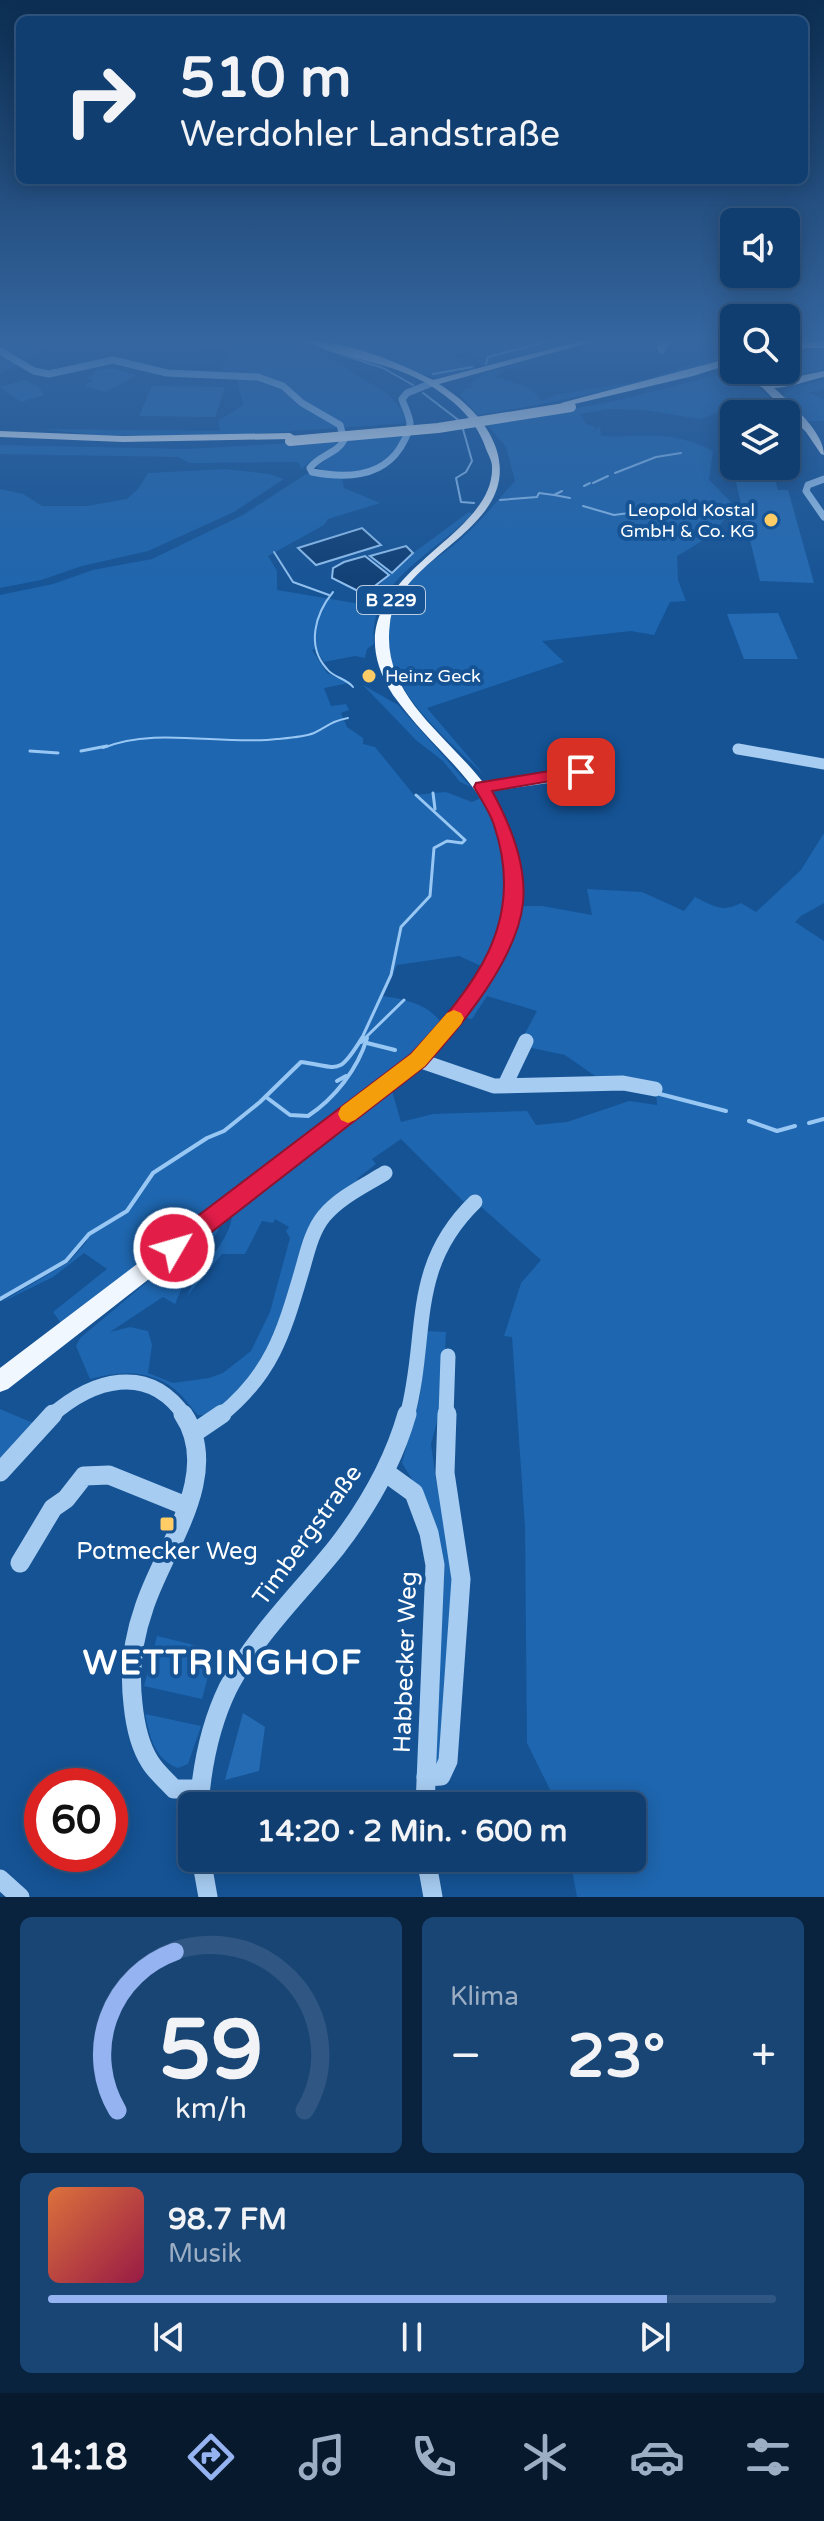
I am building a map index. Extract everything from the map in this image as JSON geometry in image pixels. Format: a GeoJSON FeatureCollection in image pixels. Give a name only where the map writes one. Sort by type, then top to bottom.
{"type":"FeatureCollection","features":[{"type":"Feature","properties":{"kind":"highway"},"geometry":{"type":"LineString","coordinates":[[30,444],[290,438],[415,430]]}},
{"type":"Feature","properties":{"kind":"highway"},"geometry":{"type":"LineString","coordinates":[[41,431],[115,442]]}},
{"type":"Feature","properties":{"kind":"highway"},"geometry":{"type":"LineString","coordinates":[[0,437],[115,442]]}},
{"type":"Feature","properties":{"kind":"main road","name":"B 229"},"geometry":{"type":"LineString","coordinates":[[0,1381],[418,1060],[448,1027],[493,961],[506,936],[513,911],[512,868],[502,823],[482,787],[405,702],[389,675],[381,647],[384,614],[394,596],[426,559],[479,513],[497,484],[499,465],[493,446],[483,430]]}},
{"type":"Feature","properties":{"kind":"main road"},"geometry":{"type":"LineString","coordinates":[[809,430],[824,452]]}},
{"type":"Feature","properties":{"kind":"street"},"geometry":{"type":"LineString","coordinates":[[341,430],[344,440],[340,448],[315,461],[310,468],[312,472],[339,478],[356,477],[372,471],[401,448],[408,430]]}},
{"type":"Feature","properties":{"kind":"street"},"geometry":{"type":"LineString","coordinates":[[823,480],[808,485],[806,491],[824,517]]}},
{"type":"Feature","properties":{"kind":"street"},"geometry":{"type":"LineString","coordinates":[[738,749],[787,755],[824,764]]}},
{"type":"Feature","properties":{"kind":"street"},"geometry":{"type":"LineString","coordinates":[[482,787],[594,771]]}},
{"type":"Feature","properties":{"kind":"street"},"geometry":{"type":"LineString","coordinates":[[505,1085],[526,1041]]}},
{"type":"Feature","properties":{"kind":"street"},"geometry":{"type":"LineString","coordinates":[[418,1060],[494,1086],[623,1083],[655,1089]]}},
{"type":"Feature","properties":{"kind":"street"},"geometry":{"type":"LineString","coordinates":[[194,1433],[243,1397],[276,1356],[287,1332],[311,1240],[323,1217],[385,1173]]}},
{"type":"Feature","properties":{"kind":"street","name":"Timbergstraße"},"geometry":{"type":"LineString","coordinates":[[200,1792],[202,1768],[214,1724],[237,1671],[361,1514],[385,1472],[406,1420],[412,1393],[427,1274],[450,1231],[475,1202]]}},
{"type":"Feature","properties":{"kind":"street","name":"Habbecker Weg"},"geometry":{"type":"LineString","coordinates":[[426,1777],[441,1776],[448,1761],[459,1614],[459,1551],[445,1473],[448,1356]]}},
{"type":"Feature","properties":{"kind":"street"},"geometry":{"type":"LineString","coordinates":[[0,1472],[63,1405],[84,1389],[113,1382],[132,1381],[153,1387],[175,1403],[194,1433],[197,1467],[186,1506],[139,1616],[131,1648],[130,1683],[137,1733],[152,1766],[174,1789],[183,1792]]}},
{"type":"Feature","properties":{"kind":"street","name":"Habbecker Weg"},"geometry":{"type":"LineString","coordinates":[[385,1472],[414,1493],[434,1557],[425,1792]]}},
{"type":"Feature","properties":{"kind":"street"},"geometry":{"type":"LineString","coordinates":[[20,1563],[53,1508],[66,1499],[84,1476],[109,1475],[186,1506]]}},
{"type":"Feature","properties":{"kind":"street"},"geometry":{"type":"LineString","coordinates":[[204,1872],[208,1897]]}},
{"type":"Feature","properties":{"kind":"street"},"geometry":{"type":"LineString","coordinates":[[429,1872],[433,1897]]}},
{"type":"Feature","properties":{"kind":"street"},"geometry":{"type":"LineString","coordinates":[[0,1879],[20,1897]]}},
{"type":"Feature","properties":{"kind":"shaded area"},"geometry":{"type":"Polygon","coordinates":[[[46,430],[88,430],[314,430],[221,436],[96,435],[46,430]]]}},
{"type":"Feature","properties":{"kind":"shaded area"},"geometry":{"type":"Polygon","coordinates":[[[492,430],[595,430],[593,433],[600,430],[601,436],[670,437],[713,451],[709,480],[732,506],[715,530],[677,556],[678,580],[686,601],[670,602],[654,635],[631,631],[542,641],[564,662],[427,708],[485,776],[440,733],[402,686],[391,661],[388,634],[395,606],[415,576],[468,532],[515,481],[506,447],[492,430]]]}},
{"type":"Feature","properties":{"kind":"shaded area"},"geometry":{"type":"Polygon","coordinates":[[[404,435],[390,455],[373,466],[327,475],[317,466],[343,448],[346,440],[404,435]]]}},
{"type":"Feature","properties":{"kind":"shaded area"},"geometry":{"type":"Polygon","coordinates":[[[341,440],[301,469],[299,462],[189,463],[178,457],[0,454],[0,445],[188,449],[341,440]]]}},
{"type":"Feature","properties":{"kind":"shaded area"},"geometry":{"type":"Polygon","coordinates":[[[224,469],[269,474],[284,479],[234,512],[148,551],[0,588],[0,489],[23,494],[42,506],[87,506],[127,499],[148,473],[224,469]]]}},
{"type":"Feature","properties":{"kind":"shaded area"},"geometry":{"type":"Polygon","coordinates":[[[306,474],[342,479],[344,488],[380,503],[328,519],[324,525],[268,556],[277,571],[277,590],[361,604],[405,559],[469,512],[472,514],[393,585],[382,602],[375,622],[374,644],[367,649],[365,658],[355,656],[324,662],[316,649],[312,650],[327,673],[349,683],[324,688],[331,706],[346,704],[349,710],[341,713],[347,727],[363,738],[363,744],[375,747],[414,795],[446,792],[472,802],[481,798],[498,838],[502,860],[503,904],[499,926],[481,966],[459,956],[397,965],[383,996],[422,1006],[440,1021],[418,1050],[61,1323],[53,1312],[107,1269],[84,1253],[53,1277],[0,1303],[69,1262],[87,1241],[84,1238],[66,1259],[0,1297],[0,595],[53,584],[93,570],[152,559],[243,515],[306,474]]]}},
{"type":"Feature","properties":{"kind":"shaded area"},"geometry":{"type":"Polygon","coordinates":[[[362,528],[381,545],[316,565],[298,548],[362,528]]]}},
{"type":"Feature","properties":{"kind":"shaded area"},"geometry":{"type":"Polygon","coordinates":[[[406,546],[413,553],[392,573],[370,556],[406,546]]]}},
{"type":"Feature","properties":{"kind":"shaded area"},"geometry":{"type":"Polygon","coordinates":[[[365,556],[389,575],[364,594],[332,578],[333,568],[365,556]]]}},
{"type":"Feature","properties":{"kind":"shaded area"},"geometry":{"type":"Polygon","coordinates":[[[363,685],[398,705],[471,787],[460,782],[443,761],[416,740],[363,685]]]}},
{"type":"Feature","properties":{"kind":"shaded area"},"geometry":{"type":"Polygon","coordinates":[[[824,833],[824,903],[795,922],[824,941],[824,1897],[577,1897],[573,1872],[646,1872],[646,1792],[551,1792],[527,1743],[525,1527],[512,1337],[504,1336],[521,1283],[541,1260],[479,1205],[472,1210],[401,1139],[372,1159],[376,1164],[358,1178],[356,1184],[331,1201],[278,1336],[255,1374],[218,1410],[198,1415],[171,1386],[149,1376],[126,1373],[90,1379],[76,1346],[80,1338],[219,1222],[218,1231],[186,1278],[175,1304],[163,1297],[110,1332],[130,1327],[148,1331],[152,1345],[148,1373],[173,1383],[223,1373],[251,1351],[270,1312],[290,1238],[286,1231],[289,1227],[275,1219],[273,1223],[262,1221],[245,1254],[222,1254],[187,1296],[192,1285],[227,1233],[232,1212],[391,1087],[401,1122],[433,1114],[527,1111],[536,1125],[567,1122],[629,1101],[657,1105],[656,1092],[608,1085],[565,1055],[527,1047],[522,1039],[537,1011],[487,996],[472,1019],[462,1017],[520,915],[521,906],[542,906],[592,915],[587,889],[642,892],[684,911],[695,897],[723,908],[741,903],[756,912],[801,870],[824,833]]]}},
{"type":"Feature","properties":{"kind":"shaded area"},"geometry":{"type":"Polygon","coordinates":[[[426,1331],[446,1332],[442,1403],[431,1444],[436,1480],[454,1551],[442,1765],[434,1767],[423,1497],[402,1463],[420,1396],[426,1331]]]}},
{"type":"Feature","properties":{"kind":"shaded area"},"geometry":{"type":"Polygon","coordinates":[[[0,1409],[33,1423],[0,1458],[0,1409]]]}},
{"type":"Feature","properties":{"kind":"shaded area"},"geometry":{"type":"Polygon","coordinates":[[[157,1636],[215,1650],[202,1699],[144,1686],[157,1636]]]}},
{"type":"Feature","properties":{"kind":"shaded area"},"geometry":{"type":"Polygon","coordinates":[[[145,1714],[201,1726],[188,1764],[178,1768],[163,1759],[154,1746],[145,1714]]]}},
{"type":"Feature","properties":{"kind":"building","name":"Leopold Kostal GmbH & Co. KG"},"geometry":{"type":"Polygon","coordinates":[[[735,480],[775,480],[778,490],[788,490],[814,583],[760,581],[735,480]]]}},
{"type":"Feature","properties":{"kind":"building"},"geometry":{"type":"Polygon","coordinates":[[[778,613],[798,659],[744,659],[727,614],[778,613]]]}},
{"type":"Feature","properties":{"kind":"building"},"geometry":{"type":"Polygon","coordinates":[[[243,1713],[265,1727],[259,1771],[225,1780],[243,1713]]]}},
{"type":"Feature","properties":{"kind":"waterway"},"geometry":{"type":"LineString","coordinates":[[463,430],[472,461],[466,472],[456,478],[461,502],[474,503]]}},
{"type":"Feature","properties":{"kind":"waterway"},"geometry":{"type":"LineString","coordinates":[[615,473],[656,457],[681,453]]}},
{"type":"Feature","properties":{"kind":"waterway"},"geometry":{"type":"LineString","coordinates":[[593,483],[608,476]]}},
{"type":"Feature","properties":{"kind":"waterway"},"geometry":{"type":"LineString","coordinates":[[584,486],[590,483]]}},
{"type":"Feature","properties":{"kind":"waterway"},"geometry":{"type":"LineString","coordinates":[[554,495],[562,491]]}},
{"type":"Feature","properties":{"kind":"waterway"},"geometry":{"type":"LineString","coordinates":[[500,500],[537,497],[539,493],[554,495]]}},
{"type":"Feature","properties":{"kind":"waterway"},"geometry":{"type":"LineString","coordinates":[[554,495],[570,498]]}},
{"type":"Feature","properties":{"kind":"waterway"},"geometry":{"type":"LineString","coordinates":[[583,506],[614,515],[629,513],[648,517]]}},
{"type":"Feature","properties":{"kind":"waterway"},"geometry":{"type":"LineString","coordinates":[[274,552],[293,582],[329,595]]}},
{"type":"Feature","properties":{"kind":"waterway"},"geometry":{"type":"LineString","coordinates":[[333,592],[315,630],[317,650],[320,660],[330,672],[353,687]]}},
{"type":"Feature","properties":{"kind":"waterway"},"geometry":{"type":"LineString","coordinates":[[103,748],[144,738],[256,740],[296,737],[314,733],[348,718]]}},
{"type":"Feature","properties":{"kind":"waterway"},"geometry":{"type":"LineString","coordinates":[[81,751],[107,746]]}},
{"type":"Feature","properties":{"kind":"waterway"},"geometry":{"type":"LineString","coordinates":[[30,751],[58,753]]}},
{"type":"Feature","properties":{"kind":"waterway"},"geometry":{"type":"LineString","coordinates":[[433,793],[435,809]]}},
{"type":"Feature","properties":{"kind":"waterway"},"geometry":{"type":"LineString","coordinates":[[362,1038],[391,975],[401,927],[430,896],[434,848],[447,841],[462,843],[465,840],[416,795]]}},
{"type":"Feature","properties":{"kind":"waterway"},"geometry":{"type":"LineString","coordinates":[[363,1040],[404,1000]]}},
{"type":"Feature","properties":{"kind":"waterway"},"geometry":{"type":"LineString","coordinates":[[0,1299],[66,1261],[89,1234],[127,1211],[153,1173],[207,1138],[224,1131],[260,1102],[301,1062],[337,1066],[348,1059],[362,1038]]}},
{"type":"Feature","properties":{"kind":"waterway"},"geometry":{"type":"LineString","coordinates":[[266,1097],[290,1115],[308,1116],[344,1082],[358,1061],[367,1038]]}},
{"type":"Feature","properties":{"kind":"waterway"},"geometry":{"type":"LineString","coordinates":[[367,1043],[395,1050]]}},
{"type":"Feature","properties":{"kind":"waterway"},"geometry":{"type":"LineString","coordinates":[[337,1081],[346,1076]]}},
{"type":"Feature","properties":{"kind":"waterway"},"geometry":{"type":"LineString","coordinates":[[660,1094],[726,1111]]}},
{"type":"Feature","properties":{"kind":"waterway"},"geometry":{"type":"LineString","coordinates":[[809,1123],[824,1119]]}},
{"type":"Feature","properties":{"kind":"waterway"},"geometry":{"type":"LineString","coordinates":[[749,1121],[777,1131],[795,1126]]}},
{"type":"Feature","properties":{"kind":"slow traffic"},"geometry":{"type":"LineString","coordinates":[[348,1114],[418,1060],[454,1018]]}},
{"type":"Feature","properties":{"kind":"place","name":"Leopold Kostal GmbH & Co. KG"},"geometry":{"type":"Point","coordinates":[771,520]}},
{"type":"Feature","properties":{"kind":"place","name":"Heinz Geck"},"geometry":{"type":"Point","coordinates":[369,676]}},
{"type":"Feature","properties":{"kind":"place","name":"Potmecker Weg"},"geometry":{"type":"Point","coordinates":[167,1524]}},
{"type":"Feature","properties":{"kind":"district","name":"WETTRINGHOF"},"geometry":{"type":"Point","coordinates":[223,1662]}},
{"type":"Feature","properties":{"kind":"route"},"geometry":{"type":"LineString","coordinates":[[174,1248],[418,1060],[448,1027],[474,990],[506,936],[514,902],[512,868],[502,823],[482,787],[581,772]]}}]}
